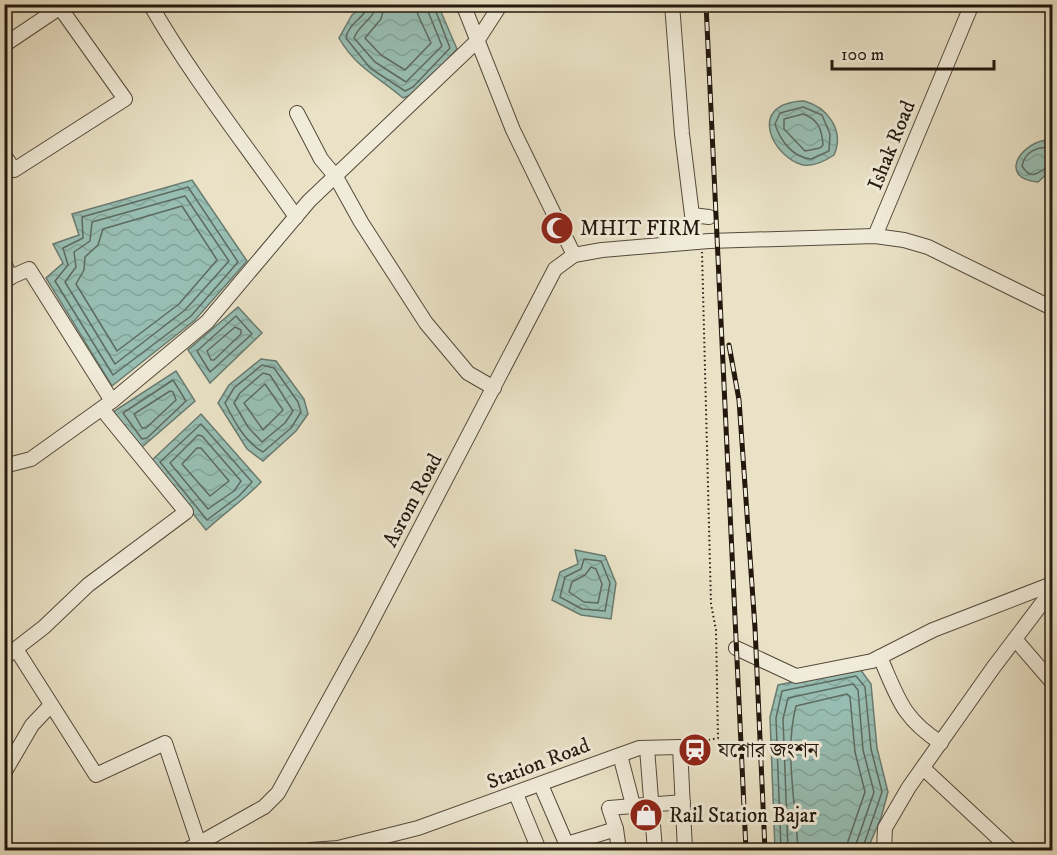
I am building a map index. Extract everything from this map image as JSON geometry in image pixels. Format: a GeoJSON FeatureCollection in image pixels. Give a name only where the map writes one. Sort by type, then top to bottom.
{"type":"FeatureCollection","features":[{"type":"Feature","properties":{"kind":"street"},"geometry":{"type":"LineString","coordinates":[[150,4],[184,63],[211,96],[296,217]]}},
{"type":"Feature","properties":{"kind":"street"},"geometry":{"type":"LineString","coordinates":[[463,4],[513,130],[574,255],[706,242],[875,236],[904,240],[928,247],[1053,308]]}},
{"type":"Feature","properties":{"kind":"street"},"geometry":{"type":"LineString","coordinates":[[4,465],[31,459],[107,405],[207,322],[296,217],[477,41],[501,4]]}},
{"type":"Feature","properties":{"kind":"street"},"geometry":{"type":"LineString","coordinates":[[672,4],[682,134],[692,215],[709,217]]}},
{"type":"Feature","properties":{"kind":"street","name":"Ishak Road"},"geometry":{"type":"LineString","coordinates":[[875,236],[972,4]]}},
{"type":"Feature","properties":{"kind":"street"},"geometry":{"type":"LineString","coordinates":[[4,45],[63,7],[125,99],[14,170],[4,155]]}},
{"type":"Feature","properties":{"kind":"street"},"geometry":{"type":"LineString","coordinates":[[297,113],[321,159],[336,177],[361,222],[426,323],[468,373],[494,388]]}},
{"type":"Feature","properties":{"kind":"street","name":"Asrom Road"},"geometry":{"type":"LineString","coordinates":[[193,847],[264,807],[278,793],[363,639],[555,269],[574,255]]}},
{"type":"Feature","properties":{"kind":"street"},"geometry":{"type":"LineString","coordinates":[[4,262],[7,279],[29,269],[107,405],[186,512],[88,585],[44,627],[10,654],[51,705],[96,775],[165,743],[193,847]]}},
{"type":"Feature","properties":{"kind":"street"},"geometry":{"type":"LineString","coordinates":[[736,648],[795,676],[879,657],[933,630],[1053,584]]}},
{"type":"Feature","properties":{"kind":"street"},"geometry":{"type":"LineString","coordinates":[[885,850],[885,828],[923,768],[1053,590]]}},
{"type":"Feature","properties":{"kind":"street"},"geometry":{"type":"LineString","coordinates":[[1015,639],[1053,682]]}},
{"type":"Feature","properties":{"kind":"street"},"geometry":{"type":"LineString","coordinates":[[879,657],[909,718],[919,729],[941,743]]}},
{"type":"Feature","properties":{"kind":"street"},"geometry":{"type":"LineString","coordinates":[[4,773],[32,725],[51,705]]}},
{"type":"Feature","properties":{"kind":"street"},"geometry":{"type":"LineString","coordinates":[[680,747],[685,850]]}},
{"type":"Feature","properties":{"kind":"street","name":"Station Road"},"geometry":{"type":"LineString","coordinates":[[311,850],[338,848],[418,828],[620,755],[647,748],[680,747]]}},
{"type":"Feature","properties":{"kind":"street"},"geometry":{"type":"LineString","coordinates":[[647,748],[655,850]]}},
{"type":"Feature","properties":{"kind":"street"},"geometry":{"type":"LineString","coordinates":[[620,755],[633,805]]}},
{"type":"Feature","properties":{"kind":"street"},"geometry":{"type":"LineString","coordinates":[[923,768],[1011,850]]}},
{"type":"Feature","properties":{"kind":"street"},"geometry":{"type":"LineString","coordinates":[[541,785],[568,848],[616,829]]}},
{"type":"Feature","properties":{"kind":"street"},"geometry":{"type":"LineString","coordinates":[[516,794],[539,850]]}},
{"type":"Feature","properties":{"kind":"street"},"geometry":{"type":"LineString","coordinates":[[619,850],[616,829],[609,808],[683,802]]}},
{"type":"Feature","properties":{"kind":"path"},"geometry":{"type":"LineString","coordinates":[[680,747],[718,738],[716,630],[711,604],[706,242]]}},
{"type":"Feature","properties":{"kind":"water"},"geometry":{"type":"Polygon","coordinates":[[[365,5],[438,5],[457,49],[416,93],[403,98],[360,65],[339,38],[352,15],[365,5]]]}},
{"type":"Feature","properties":{"kind":"water"},"geometry":{"type":"Polygon","coordinates":[[[804,101],[820,108],[826,114],[832,121],[837,137],[834,155],[811,165],[803,165],[782,152],[770,131],[770,120],[775,111],[786,104],[804,101]]]}},
{"type":"Feature","properties":{"kind":"water"},"geometry":{"type":"Polygon","coordinates":[[[1045,140],[1052,145],[1052,169],[1038,182],[1026,180],[1019,175],[1016,169],[1020,155],[1035,143],[1045,140]]]}},
{"type":"Feature","properties":{"kind":"water"},"geometry":{"type":"Polygon","coordinates":[[[192,180],[247,261],[195,320],[112,386],[46,278],[63,263],[53,244],[79,235],[72,214],[192,180]]]}},
{"type":"Feature","properties":{"kind":"water"},"geometry":{"type":"Polygon","coordinates":[[[238,307],[262,333],[210,383],[188,350],[238,307]]]}},
{"type":"Feature","properties":{"kind":"water"},"geometry":{"type":"Polygon","coordinates":[[[261,359],[276,361],[304,399],[308,414],[296,431],[263,461],[247,449],[218,403],[229,385],[261,359]]]}},
{"type":"Feature","properties":{"kind":"water"},"geometry":{"type":"Polygon","coordinates":[[[176,371],[195,401],[141,448],[113,412],[176,371]]]}},
{"type":"Feature","properties":{"kind":"water"},"geometry":{"type":"Polygon","coordinates":[[[201,414],[261,482],[206,530],[151,461],[201,414]]]}},
{"type":"Feature","properties":{"kind":"water"},"geometry":{"type":"Polygon","coordinates":[[[575,550],[605,556],[616,583],[611,619],[581,615],[552,600],[560,572],[578,564],[575,550]]]}},
{"type":"Feature","properties":{"kind":"water"},"geometry":{"type":"Polygon","coordinates":[[[860,669],[871,684],[877,748],[888,792],[881,818],[868,848],[863,850],[775,850],[770,717],[778,685],[860,669]]]}},
{"type":"Feature","properties":{"kind":"railway"},"geometry":{"type":"LineString","coordinates":[[706,4],[746,850]]}},
{"type":"Feature","properties":{"kind":"railway"},"geometry":{"type":"LineString","coordinates":[[729,345],[739,400],[755,628],[765,850]]}},
{"type":"Feature","properties":{"kind":"place","name":"MHIT FIRM"},"geometry":{"type":"Point","coordinates":[557,228]}},
{"type":"Feature","properties":{"kind":"place","name":"যশোর জংশন"},"geometry":{"type":"Point","coordinates":[695,750]}},
{"type":"Feature","properties":{"kind":"place","name":"Rail Station Bajar"},"geometry":{"type":"Point","coordinates":[646,815]}}]}
